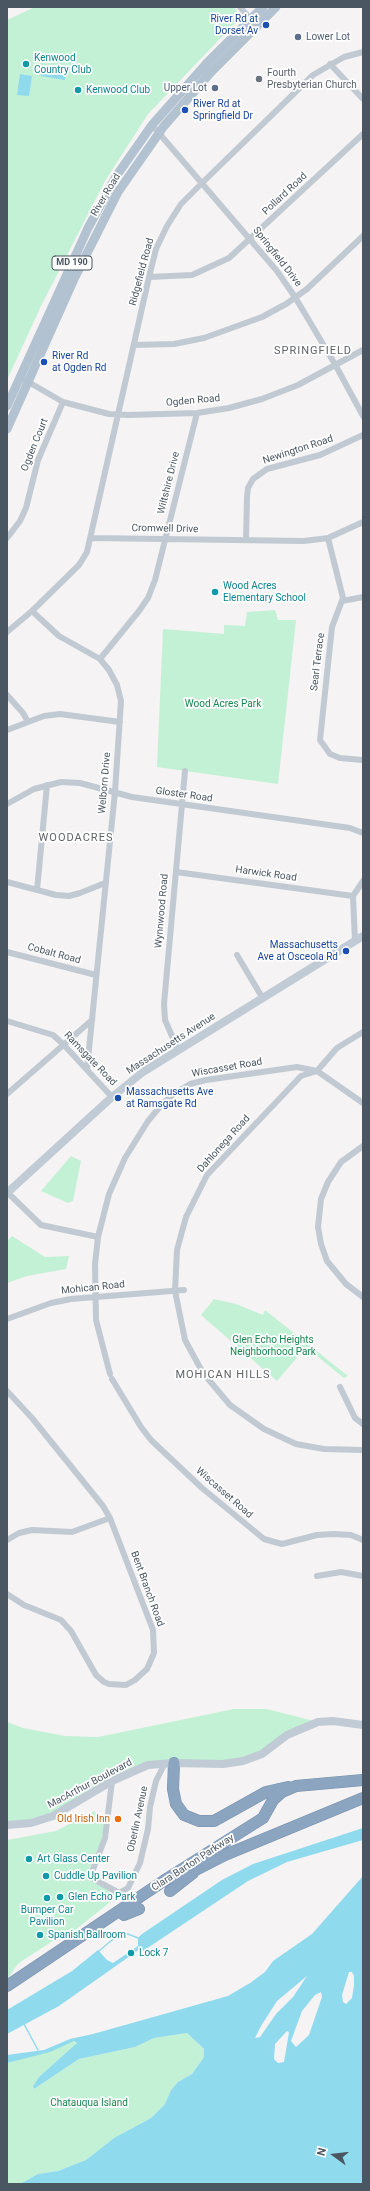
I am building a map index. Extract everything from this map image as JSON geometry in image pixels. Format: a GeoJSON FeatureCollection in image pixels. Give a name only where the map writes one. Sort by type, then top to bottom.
{"type":"FeatureCollection","features":[{"type":"Feature","properties":{"kind":"highway"},"geometry":{"type":"LineString","coordinates":[[169,1763],[174,1798],[180,1810],[188,1818],[199,1821],[214,1821],[271,1790],[296,1786]]}},
{"type":"Feature","properties":{"kind":"highway","name":"Clara Barton Parkway"},"geometry":{"type":"LineString","coordinates":[[7,1986],[168,1878],[263,1818],[278,1795],[296,1786],[363,1780]]}},
{"type":"Feature","properties":{"kind":"highway"},"geometry":{"type":"LineString","coordinates":[[350,1782],[363,1784]]}},
{"type":"Feature","properties":{"kind":"highway","name":"Clara Barton Parkway"},"geometry":{"type":"LineString","coordinates":[[7,1993],[124,1915],[203,1866],[362,1798]]}},
{"type":"Feature","properties":{"kind":"highway"},"geometry":{"type":"LineString","coordinates":[[242,1805],[252,1802],[260,1805],[262,1811],[256,1822]]}},
{"type":"Feature","properties":{"kind":"highway"},"geometry":{"type":"LineString","coordinates":[[170,1891],[203,1866]]}},
{"type":"Feature","properties":{"kind":"highway"},"geometry":{"type":"LineString","coordinates":[[124,1915],[139,1909]]}},
{"type":"Feature","properties":{"kind":"main road","name":"River Road"},"geometry":{"type":"LineString","coordinates":[[7,429],[96,233],[118,192],[158,133],[253,22],[263,7]]}},
{"type":"Feature","properties":{"kind":"main road","name":"River Road"},"geometry":{"type":"LineString","coordinates":[[7,406],[88,228],[117,175],[152,126],[206,63],[253,22],[276,7]]}},
{"type":"Feature","properties":{"kind":"main road","name":"Massachusetts Avenue"},"geometry":{"type":"LineString","coordinates":[[7,1193],[112,1097],[143,1072],[262,997],[363,936]]}},
{"type":"Feature","properties":{"kind":"main road","name":"MacArthur Boulevard"},"geometry":{"type":"LineString","coordinates":[[7,1825],[31,1823],[52,1816],[112,1781],[148,1765],[169,1763],[223,1764],[243,1762],[262,1754],[287,1734],[318,1722],[333,1721],[363,1725]]}},
{"type":"Feature","properties":{"kind":"street"},"geometry":{"type":"LineString","coordinates":[[240,7],[253,22]]}},
{"type":"Feature","properties":{"kind":"street","name":"Ridgefield Road"},"geometry":{"type":"LineString","coordinates":[[91,538],[149,277],[156,249],[167,226],[181,204],[313,75],[330,64],[363,52]]}},
{"type":"Feature","properties":{"kind":"street"},"geometry":{"type":"LineString","coordinates":[[330,64],[363,99]]}},
{"type":"Feature","properties":{"kind":"street","name":"Springfield Drive"},"geometry":{"type":"LineString","coordinates":[[152,126],[251,240],[295,297],[336,366],[363,416]]}},
{"type":"Feature","properties":{"kind":"street","name":"Pollard Road"},"geometry":{"type":"LineString","coordinates":[[149,277],[179,277],[210,268],[229,258],[251,240],[363,134]]}},
{"type":"Feature","properties":{"kind":"street"},"geometry":{"type":"LineString","coordinates":[[134,345],[174,344],[218,334],[262,317],[307,289],[363,236]]}},
{"type":"Feature","properties":{"kind":"street","name":"Ogden Road"},"geometry":{"type":"LineString","coordinates":[[20,377],[63,402],[119,414],[196,412],[229,408],[262,399],[298,385],[336,366],[363,350]]}},
{"type":"Feature","properties":{"kind":"street","name":"Ogden Court"},"geometry":{"type":"LineString","coordinates":[[7,538],[15,530],[23,515],[38,460],[63,402]]}},
{"type":"Feature","properties":{"kind":"street","name":"Wiltshire Drive"},"geometry":{"type":"LineString","coordinates":[[100,660],[148,598],[155,580],[196,412]]}},
{"type":"Feature","properties":{"kind":"street","name":"Newington Road"},"geometry":{"type":"LineString","coordinates":[[246,540],[248,488],[253,479],[267,469],[320,456],[363,435]]}},
{"type":"Feature","properties":{"kind":"street","name":"Cromwell Drive"},"geometry":{"type":"LineString","coordinates":[[91,538],[304,541],[328,538],[363,522]]}},
{"type":"Feature","properties":{"kind":"street"},"geometry":{"type":"LineString","coordinates":[[7,632],[32,611],[79,565],[87,552],[91,538]]}},
{"type":"Feature","properties":{"kind":"street"},"geometry":{"type":"LineString","coordinates":[[328,538],[342,595],[342,601],[363,597]]}},
{"type":"Feature","properties":{"kind":"street","name":"Searl Terrace"},"geometry":{"type":"LineString","coordinates":[[342,601],[332,627],[320,740],[330,754],[363,760]]}},
{"type":"Feature","properties":{"kind":"street","name":"Welborn Drive"},"geometry":{"type":"LineString","coordinates":[[32,611],[59,636],[100,660],[110,670],[118,686],[121,702],[115,792],[87,1069]]}},
{"type":"Feature","properties":{"kind":"street"},"geometry":{"type":"LineString","coordinates":[[7,695],[23,713],[28,722]]}},
{"type":"Feature","properties":{"kind":"street"},"geometry":{"type":"LineString","coordinates":[[7,730],[44,716],[60,714],[120,722]]}},
{"type":"Feature","properties":{"kind":"street","name":"Wynnwood Road"},"geometry":{"type":"LineString","coordinates":[[178,1050],[168,1029],[164,1011],[185,771]]}},
{"type":"Feature","properties":{"kind":"street","name":"Gloster Road"},"geometry":{"type":"LineString","coordinates":[[7,804],[24,792],[47,785],[61,782],[80,783],[132,797],[350,828],[363,833]]}},
{"type":"Feature","properties":{"kind":"street"},"geometry":{"type":"LineString","coordinates":[[37,890],[47,785]]}},
{"type":"Feature","properties":{"kind":"street","name":"Harwick Road"},"geometry":{"type":"LineString","coordinates":[[176,872],[353,896]]}},
{"type":"Feature","properties":{"kind":"street"},"geometry":{"type":"LineString","coordinates":[[355,941],[353,896],[363,881]]}},
{"type":"Feature","properties":{"kind":"street"},"geometry":{"type":"LineString","coordinates":[[7,882],[56,895],[69,896],[105,883]]}},
{"type":"Feature","properties":{"kind":"street","name":"Cobalt Road"},"geometry":{"type":"LineString","coordinates":[[7,952],[96,975]]}},
{"type":"Feature","properties":{"kind":"street"},"geometry":{"type":"LineString","coordinates":[[237,955],[262,997]]}},
{"type":"Feature","properties":{"kind":"street"},"geometry":{"type":"LineString","coordinates":[[8,1092],[92,1020]]}},
{"type":"Feature","properties":{"kind":"street","name":"Ramsgate Road"},"geometry":{"type":"LineString","coordinates":[[7,1021],[41,1030],[53,1036],[63,1044],[112,1097]]}},
{"type":"Feature","properties":{"kind":"street"},"geometry":{"type":"LineString","coordinates":[[317,1071],[337,1048],[363,1032]]}},
{"type":"Feature","properties":{"kind":"street","name":"Wiscasset Road"},"geometry":{"type":"LineString","coordinates":[[363,1103],[317,1071],[297,1067],[206,1080],[190,1084],[175,1093],[148,1121],[125,1158],[109,1194],[98,1237],[95,1264],[96,1320],[100,1343],[111,1377],[141,1427],[151,1440],[202,1488],[264,1539],[282,1544],[317,1535],[334,1534],[350,1535],[363,1540]]}},
{"type":"Feature","properties":{"kind":"street","name":"Dahlonega Road"},"geometry":{"type":"LineString","coordinates":[[317,1071],[300,1076],[207,1176],[193,1200],[184,1224],[175,1264],[174,1291],[185,1340],[203,1373],[230,1405],[264,1429],[296,1444],[324,1449],[363,1450]]}},
{"type":"Feature","properties":{"kind":"street"},"geometry":{"type":"LineString","coordinates":[[363,1146],[341,1162],[328,1182],[321,1199],[318,1227],[321,1244],[327,1261],[346,1284],[363,1297]]}},
{"type":"Feature","properties":{"kind":"street"},"geometry":{"type":"LineString","coordinates":[[7,1193],[41,1225],[98,1237]]}},
{"type":"Feature","properties":{"kind":"street","name":"Mohican Road"},"geometry":{"type":"LineString","coordinates":[[7,1319],[51,1303],[95,1296],[184,1290]]}},
{"type":"Feature","properties":{"kind":"street"},"geometry":{"type":"LineString","coordinates":[[340,1387],[355,1418],[363,1424]]}},
{"type":"Feature","properties":{"kind":"street","name":"Bent Branch Road"},"geometry":{"type":"LineString","coordinates":[[7,1391],[46,1435],[103,1506],[110,1518],[153,1630],[155,1642],[154,1652],[147,1669],[135,1680],[121,1686],[104,1682],[96,1675],[71,1631],[61,1620],[24,1605],[7,1594]]}},
{"type":"Feature","properties":{"kind":"street"},"geometry":{"type":"LineString","coordinates":[[7,1540],[19,1533],[32,1530],[72,1532],[110,1518]]}},
{"type":"Feature","properties":{"kind":"street"},"geometry":{"type":"LineString","coordinates":[[316,1576],[341,1572],[363,1576]]}},
{"type":"Feature","properties":{"kind":"street","name":"Oberlin Avenue"},"geometry":{"type":"LineString","coordinates":[[112,1781],[105,1838],[90,1877],[115,1892],[123,1892],[128,1888],[140,1863],[148,1829],[150,1807],[156,1781],[169,1763]]}},
{"type":"Feature","properties":{"kind":"green space"},"geometry":{"type":"Polygon","coordinates":[[[35,7],[234,7],[239,15],[237,21],[148,114],[105,181],[41,306],[7,380],[7,20],[35,7]]]}},
{"type":"Feature","properties":{"kind":"green space","name":"Wood Acres Park"},"geometry":{"type":"Polygon","coordinates":[[[275,610],[278,620],[296,620],[278,784],[157,767],[163,629],[224,634],[224,625],[245,626],[247,612],[275,610]]]}},
{"type":"Feature","properties":{"kind":"green space"},"geometry":{"type":"Polygon","coordinates":[[[71,1156],[81,1161],[73,1201],[68,1203],[41,1191],[71,1156]]]}},
{"type":"Feature","properties":{"kind":"green space"},"geometry":{"type":"Polygon","coordinates":[[[12,1236],[45,1257],[69,1256],[66,1269],[27,1276],[7,1283],[7,1241],[12,1236]]]}},
{"type":"Feature","properties":{"kind":"green space","name":"Glen Echo Heights Neighborhood Park"},"geometry":{"type":"Polygon","coordinates":[[[214,1299],[236,1304],[263,1315],[265,1310],[348,1376],[344,1378],[306,1347],[277,1381],[201,1315],[214,1299]]]}},
{"type":"Feature","properties":{"kind":"green space"},"geometry":{"type":"Polygon","coordinates":[[[234,1709],[267,1709],[318,1722],[243,1761],[148,1765],[53,1816],[7,1825],[7,1722],[23,1728],[65,1736],[98,1737],[234,1709]]]}},
{"type":"Feature","properties":{"kind":"green space","name":"Glen Echo Park"},"geometry":{"type":"Polygon","coordinates":[[[94,1811],[106,1820],[102,1838],[86,1877],[114,1894],[114,1899],[74,1931],[60,1940],[58,1938],[51,1942],[22,1961],[17,1965],[7,1980],[7,1840],[56,1831],[94,1811]]]}},
{"type":"Feature","properties":{"kind":"green space","name":"Chatauqua Island"},"geometry":{"type":"Polygon","coordinates":[[[187,2033],[204,2049],[204,2057],[192,2074],[178,2082],[171,2090],[165,2104],[151,2118],[114,2138],[86,2160],[58,2171],[38,2174],[20,2184],[7,2184],[7,2063],[74,2041],[77,2044],[39,2077],[33,2086],[34,2089],[79,2059],[135,2047],[154,2038],[187,2033]]]}},
{"type":"Feature","properties":{"kind":"water"},"geometry":{"type":"Polygon","coordinates":[[[42,67],[66,71],[65,80],[41,76],[42,67]]]}},
{"type":"Feature","properties":{"kind":"water"},"geometry":{"type":"Polygon","coordinates":[[[20,74],[32,76],[29,96],[17,95],[20,74]]]}},
{"type":"Feature","properties":{"kind":"water"},"geometry":{"type":"Polygon","coordinates":[[[363,1828],[363,1840],[287,1862],[248,1881],[143,1951],[140,1949],[59,2006],[7,2034],[7,2010],[72,1971],[98,1950],[107,1960],[113,1963],[138,1946],[138,1938],[142,1934],[222,1880],[253,1864],[363,1828]]]}},
{"type":"Feature","properties":{"kind":"water"},"geometry":{"type":"Polygon","coordinates":[[[363,1876],[363,2184],[20,2184],[38,2174],[58,2171],[86,2160],[114,2138],[151,2118],[165,2104],[171,2090],[178,2082],[192,2074],[204,2057],[204,2049],[187,2033],[154,2038],[135,2047],[79,2059],[34,2089],[33,2086],[39,2077],[77,2043],[74,2041],[50,2052],[7,2063],[7,2055],[44,2050],[70,2039],[93,2034],[228,1996],[265,1972],[273,1961],[312,1934],[363,1876]],[[349,1972],[342,1995],[343,2002],[346,2004],[352,1998],[354,1976],[352,1972],[349,1972]],[[307,1976],[277,2001],[255,2038],[260,2037],[276,2014],[293,1997],[307,1976]],[[321,1992],[315,1995],[302,2011],[291,2041],[296,2047],[309,2035],[322,1997],[321,1992]],[[287,2031],[275,2044],[274,2059],[278,2063],[284,2062],[289,2032],[287,2031]]]}},
{"type":"Feature","properties":{"kind":"waterway"},"geometry":{"type":"LineString","coordinates":[[99,1951],[112,1940],[122,1935],[128,1934],[138,1938]]}},
{"type":"Feature","properties":{"kind":"waterway"},"geometry":{"type":"LineString","coordinates":[[24,2024],[38,2050]]}},
{"type":"Feature","properties":{"kind":"place","name":"River Rd at Dorset Av"},"geometry":{"type":"Point","coordinates":[266,25]}},
{"type":"Feature","properties":{"kind":"place","name":"Lower Lot"},"geometry":{"type":"Point","coordinates":[298,37]}},
{"type":"Feature","properties":{"kind":"place","name":"Kenwood Country Club"},"geometry":{"type":"Point","coordinates":[26,64]}},
{"type":"Feature","properties":{"kind":"place","name":"Fourth Presbyterian Church"},"geometry":{"type":"Point","coordinates":[259,79]}},
{"type":"Feature","properties":{"kind":"place","name":"Upper Lot"},"geometry":{"type":"Point","coordinates":[215,88]}},
{"type":"Feature","properties":{"kind":"place","name":"Kenwood Club"},"geometry":{"type":"Point","coordinates":[78,90]}},
{"type":"Feature","properties":{"kind":"place","name":"River Rd at Springfield Dr"},"geometry":{"type":"Point","coordinates":[185,110]}},
{"type":"Feature","properties":{"kind":"place","name":"River Rd at Ogden Rd"},"geometry":{"type":"Point","coordinates":[44,362]}},
{"type":"Feature","properties":{"kind":"place","name":"Wood Acres Elementary School"},"geometry":{"type":"Point","coordinates":[215,592]}},
{"type":"Feature","properties":{"kind":"place","name":"Massachusetts Ave at Osceola Rd"},"geometry":{"type":"Point","coordinates":[346,951]}},
{"type":"Feature","properties":{"kind":"place","name":"Massachusetts Ave at Ramsgate Rd"},"geometry":{"type":"Point","coordinates":[118,1098]}},
{"type":"Feature","properties":{"kind":"place","name":"Old Irish Inn"},"geometry":{"type":"Point","coordinates":[118,1819]}},
{"type":"Feature","properties":{"kind":"place","name":"Art Glass Center"},"geometry":{"type":"Point","coordinates":[29,1859]}},
{"type":"Feature","properties":{"kind":"place","name":"Cuddle Up Pavilion"},"geometry":{"type":"Point","coordinates":[46,1876]}},
{"type":"Feature","properties":{"kind":"place","name":"Glen Echo Park"},"geometry":{"type":"Point","coordinates":[60,1897]}},
{"type":"Feature","properties":{"kind":"place","name":"Bumper Car Pavilion"},"geometry":{"type":"Point","coordinates":[47,1898]}},
{"type":"Feature","properties":{"kind":"place","name":"Spanish Ballroom"},"geometry":{"type":"Point","coordinates":[40,1935]}},
{"type":"Feature","properties":{"kind":"place","name":"Lock 7"},"geometry":{"type":"Point","coordinates":[131,1953]}},
{"type":"Feature","properties":{"kind":"district","name":"SPRINGFIELD"},"geometry":{"type":"Point","coordinates":[313,351]}},
{"type":"Feature","properties":{"kind":"district","name":"WOODACRES"},"geometry":{"type":"Point","coordinates":[76,838]}},
{"type":"Feature","properties":{"kind":"district","name":"MOHICAN HILLS"},"geometry":{"type":"Point","coordinates":[223,1375]}}]}
